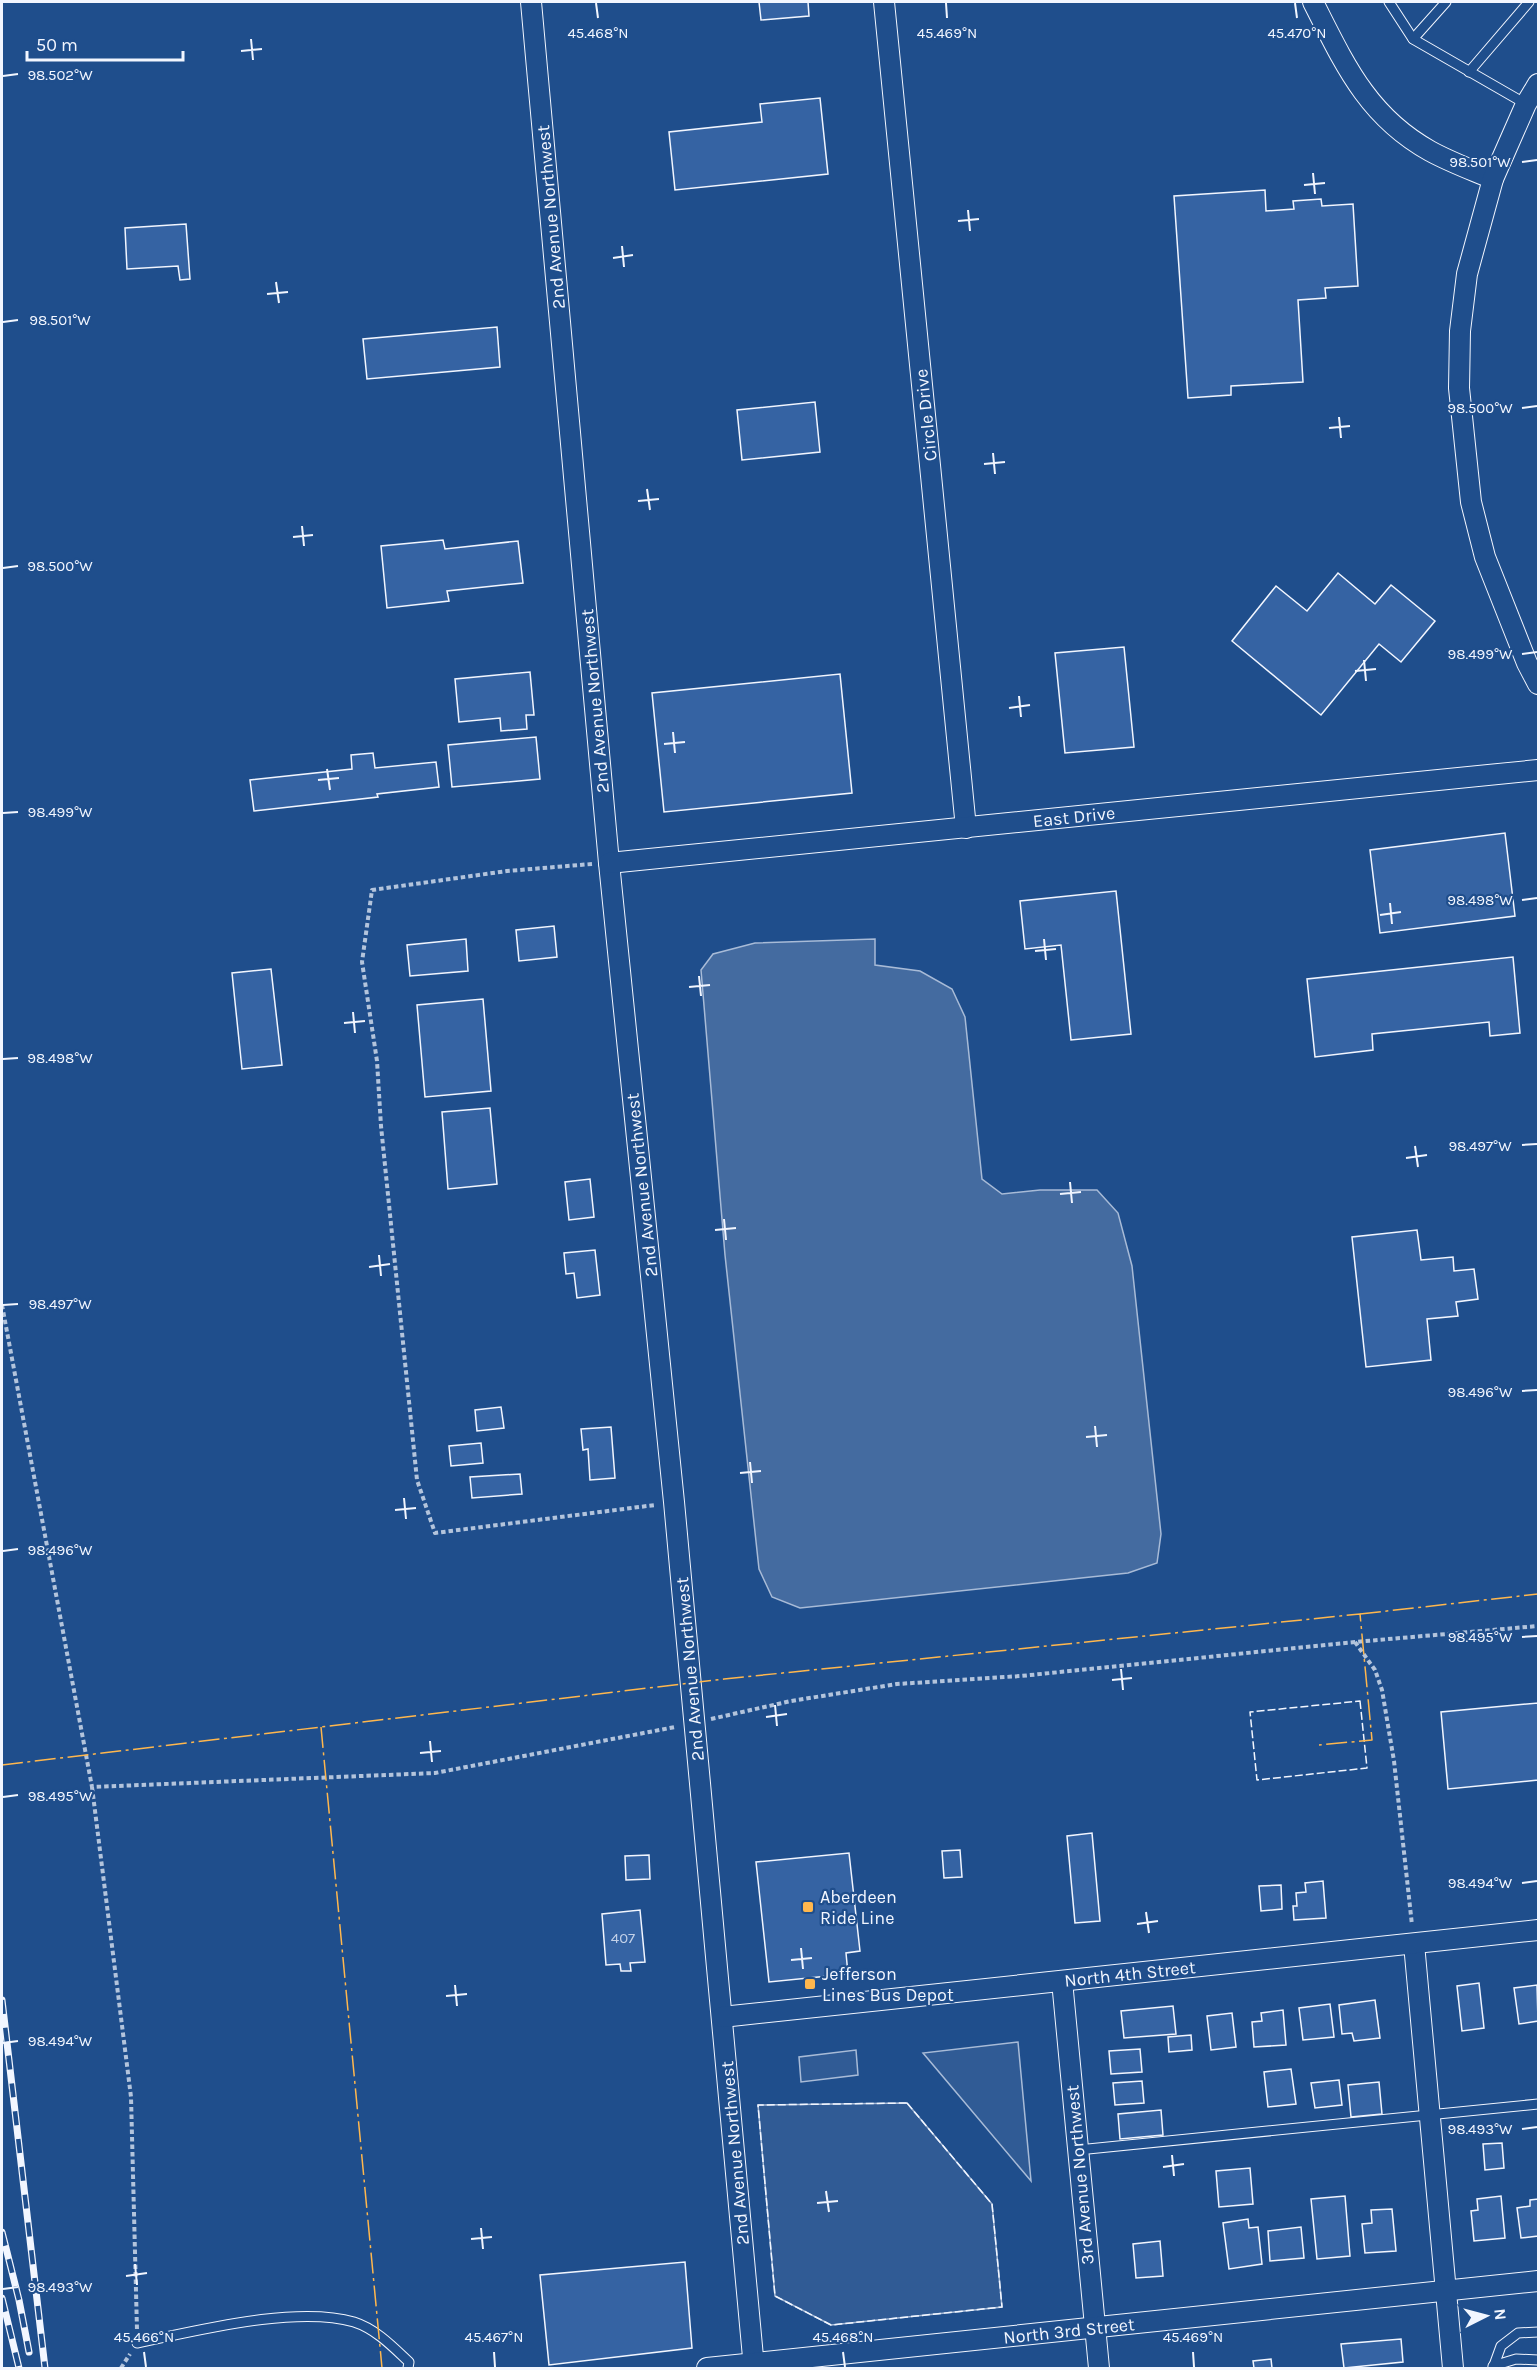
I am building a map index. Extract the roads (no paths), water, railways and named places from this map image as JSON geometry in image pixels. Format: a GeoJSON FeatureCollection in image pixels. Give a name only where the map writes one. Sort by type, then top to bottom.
{"type":"FeatureCollection","features":[{"type":"Feature","properties":{"kind":"street","name":"2nd Avenue Northwest"},"geometry":{"type":"LineString","coordinates":[[531,2],[609,863],[674,1502],[754,2366]]}},
{"type":"Feature","properties":{"kind":"street","name":"Circle Drive"},"geometry":{"type":"LineString","coordinates":[[884,2],[966,828]]}},
{"type":"Feature","properties":{"kind":"street"},"geometry":{"type":"LineString","coordinates":[[1313,2],[1356,81],[1374,108],[1402,133],[1430,152],[1493,179]]}},
{"type":"Feature","properties":{"kind":"street"},"geometry":{"type":"LineString","coordinates":[[1539,84],[1526,104],[1493,179],[1467,274],[1460,331],[1459,388],[1471,501],[1485,557],[1527,663],[1539,684]]}},
{"type":"Feature","properties":{"kind":"street","name":"East Drive"},"geometry":{"type":"LineString","coordinates":[[609,863],[1539,770]]}},
{"type":"Feature","properties":{"kind":"street","name":"North 4th Street"},"geometry":{"type":"LineString","coordinates":[[722,2017],[1539,1930]]}},
{"type":"Feature","properties":{"kind":"street"},"geometry":{"type":"LineString","coordinates":[[1414,1944],[1453,2368]]}},
{"type":"Feature","properties":{"kind":"street","name":"3rd Avenue Northwest"},"geometry":{"type":"LineString","coordinates":[[1062,1981],[1099,2368]]}},
{"type":"Feature","properties":{"kind":"street","name":"North 3rd Street"},"geometry":{"type":"LineString","coordinates":[[707,2368],[754,2366],[1539,2281]]}},
{"type":"Feature","properties":{"kind":"lane"},"geometry":{"type":"LineString","coordinates":[[1389,2],[1413,39],[1526,104]]}},
{"type":"Feature","properties":{"kind":"lane"},"geometry":{"type":"LineString","coordinates":[[1413,39],[1446,2]]}},
{"type":"Feature","properties":{"kind":"lane"},"geometry":{"type":"LineString","coordinates":[[1469,72],[1529,2]]}},
{"type":"Feature","properties":{"kind":"lane"},"geometry":{"type":"LineString","coordinates":[[1078,2150],[1539,2104]]}},
{"type":"Feature","properties":{"kind":"lane"},"geometry":{"type":"LineString","coordinates":[[136,2343],[261,2320],[315,2317],[354,2322],[384,2338],[409,2362],[408,2368]]}},
{"type":"Feature","properties":{"kind":"lane"},"geometry":{"type":"LineString","coordinates":[[1493,2367],[1501,2346],[1518,2333],[1539,2332]]}},
{"type":"Feature","properties":{"kind":"lane"},"geometry":{"type":"LineString","coordinates":[[1493,2367],[1516,2359],[1539,2360]]}},
{"type":"Feature","properties":{"kind":"railway"},"geometry":{"type":"LineString","coordinates":[[2,2000],[45,2368]]}},
{"type":"Feature","properties":{"kind":"railway"},"geometry":{"type":"LineString","coordinates":[[2,2232],[29,2352]]}},
{"type":"Feature","properties":{"kind":"railway"},"geometry":{"type":"LineString","coordinates":[[2,2298],[19,2368]]}},
{"type":"Feature","properties":{"kind":"place","name":"Aberdeen Ride Line"},"geometry":{"type":"Point","coordinates":[808,1907]}},
{"type":"Feature","properties":{"kind":"place","name":"Jefferson Lines Bus Depot"},"geometry":{"type":"Point","coordinates":[810,1984]}}]}
